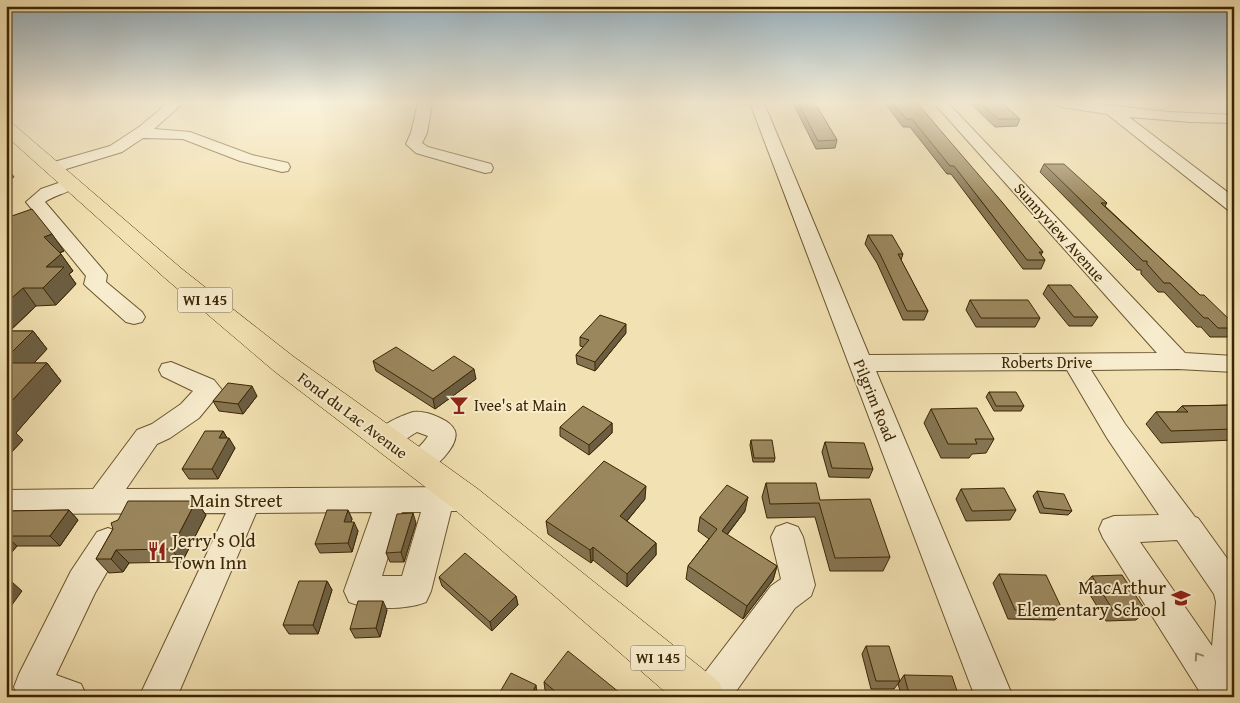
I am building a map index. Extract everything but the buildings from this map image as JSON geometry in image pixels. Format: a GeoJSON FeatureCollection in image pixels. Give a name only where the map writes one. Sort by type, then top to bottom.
{"type":"FeatureCollection","features":[{"type":"Feature","properties":{"kind":"main road","name":"Fond du Lac Avenue"},"geometry":{"type":"LineString","coordinates":[[16,136],[174,274],[284,364],[418,463],[452,499],[704,697]]}},
{"type":"Feature","properties":{"kind":"street"},"geometry":{"type":"LineString","coordinates":[[134,317],[95,284],[98,275],[35,202],[40,196],[52,190],[61,175],[105,159],[135,136]]}},
{"type":"Feature","properties":{"kind":"street"},"geometry":{"type":"LineString","coordinates":[[187,136],[246,158],[282,168]]}},
{"type":"Feature","properties":{"kind":"street"},"geometry":{"type":"LineString","coordinates":[[418,136],[414,144],[422,150],[485,168]]}},
{"type":"Feature","properties":{"kind":"street","name":"Pilgrim Road"},"geometry":{"type":"LineString","coordinates":[[770,136],[994,697]]}},
{"type":"Feature","properties":{"kind":"street","name":"Sunnyview Avenue"},"geometry":{"type":"LineString","coordinates":[[971,136],[1178,362]]}},
{"type":"Feature","properties":{"kind":"street"},"geometry":{"type":"LineString","coordinates":[[1145,136],[1234,206]]}},
{"type":"Feature","properties":{"kind":"street"},"geometry":{"type":"LineString","coordinates":[[1074,362],[1116,431],[1228,586],[1233,602],[1225,697]]}},
{"type":"Feature","properties":{"kind":"street","name":"Roberts Drive"},"geometry":{"type":"LineString","coordinates":[[860,363],[1178,362],[1234,364]]}},
{"type":"Feature","properties":{"kind":"street"},"geometry":{"type":"LineString","coordinates":[[68,697],[32,687],[114,517],[147,437],[161,431],[190,411],[209,390],[205,386],[170,370]]}},
{"type":"Feature","properties":{"kind":"street"},"geometry":{"type":"LineString","coordinates":[[385,439],[419,420],[427,422],[442,432],[439,446],[418,463]]}},
{"type":"Feature","properties":{"kind":"street"},"geometry":{"type":"LineString","coordinates":[[391,499],[361,591],[414,591],[452,499]]}},
{"type":"Feature","properties":{"kind":"street","name":"Main Street"},"geometry":{"type":"LineString","coordinates":[[6,502],[114,517],[247,500],[452,499]]}},
{"type":"Feature","properties":{"kind":"street"},"geometry":{"type":"LineString","coordinates":[[158,697],[247,500]]}},
{"type":"Feature","properties":{"kind":"street"},"geometry":{"type":"LineString","coordinates":[[1187,527],[1114,529],[1225,697]]}},
{"type":"Feature","properties":{"kind":"street"},"geometry":{"type":"LineString","coordinates":[[709,697],[783,597],[798,585],[787,537]]}},
{"type":"Feature","properties":{"kind":"place","name":"Ivee's at Main"},"geometry":{"type":"Point","coordinates":[459,405]}},
{"type":"Feature","properties":{"kind":"place","name":"Jerry's Old Town Inn"},"geometry":{"type":"Point","coordinates":[157,551]}},
{"type":"Feature","properties":{"kind":"place","name":"MacArthur Elementary School"},"geometry":{"type":"Point","coordinates":[1181,598]}}]}
